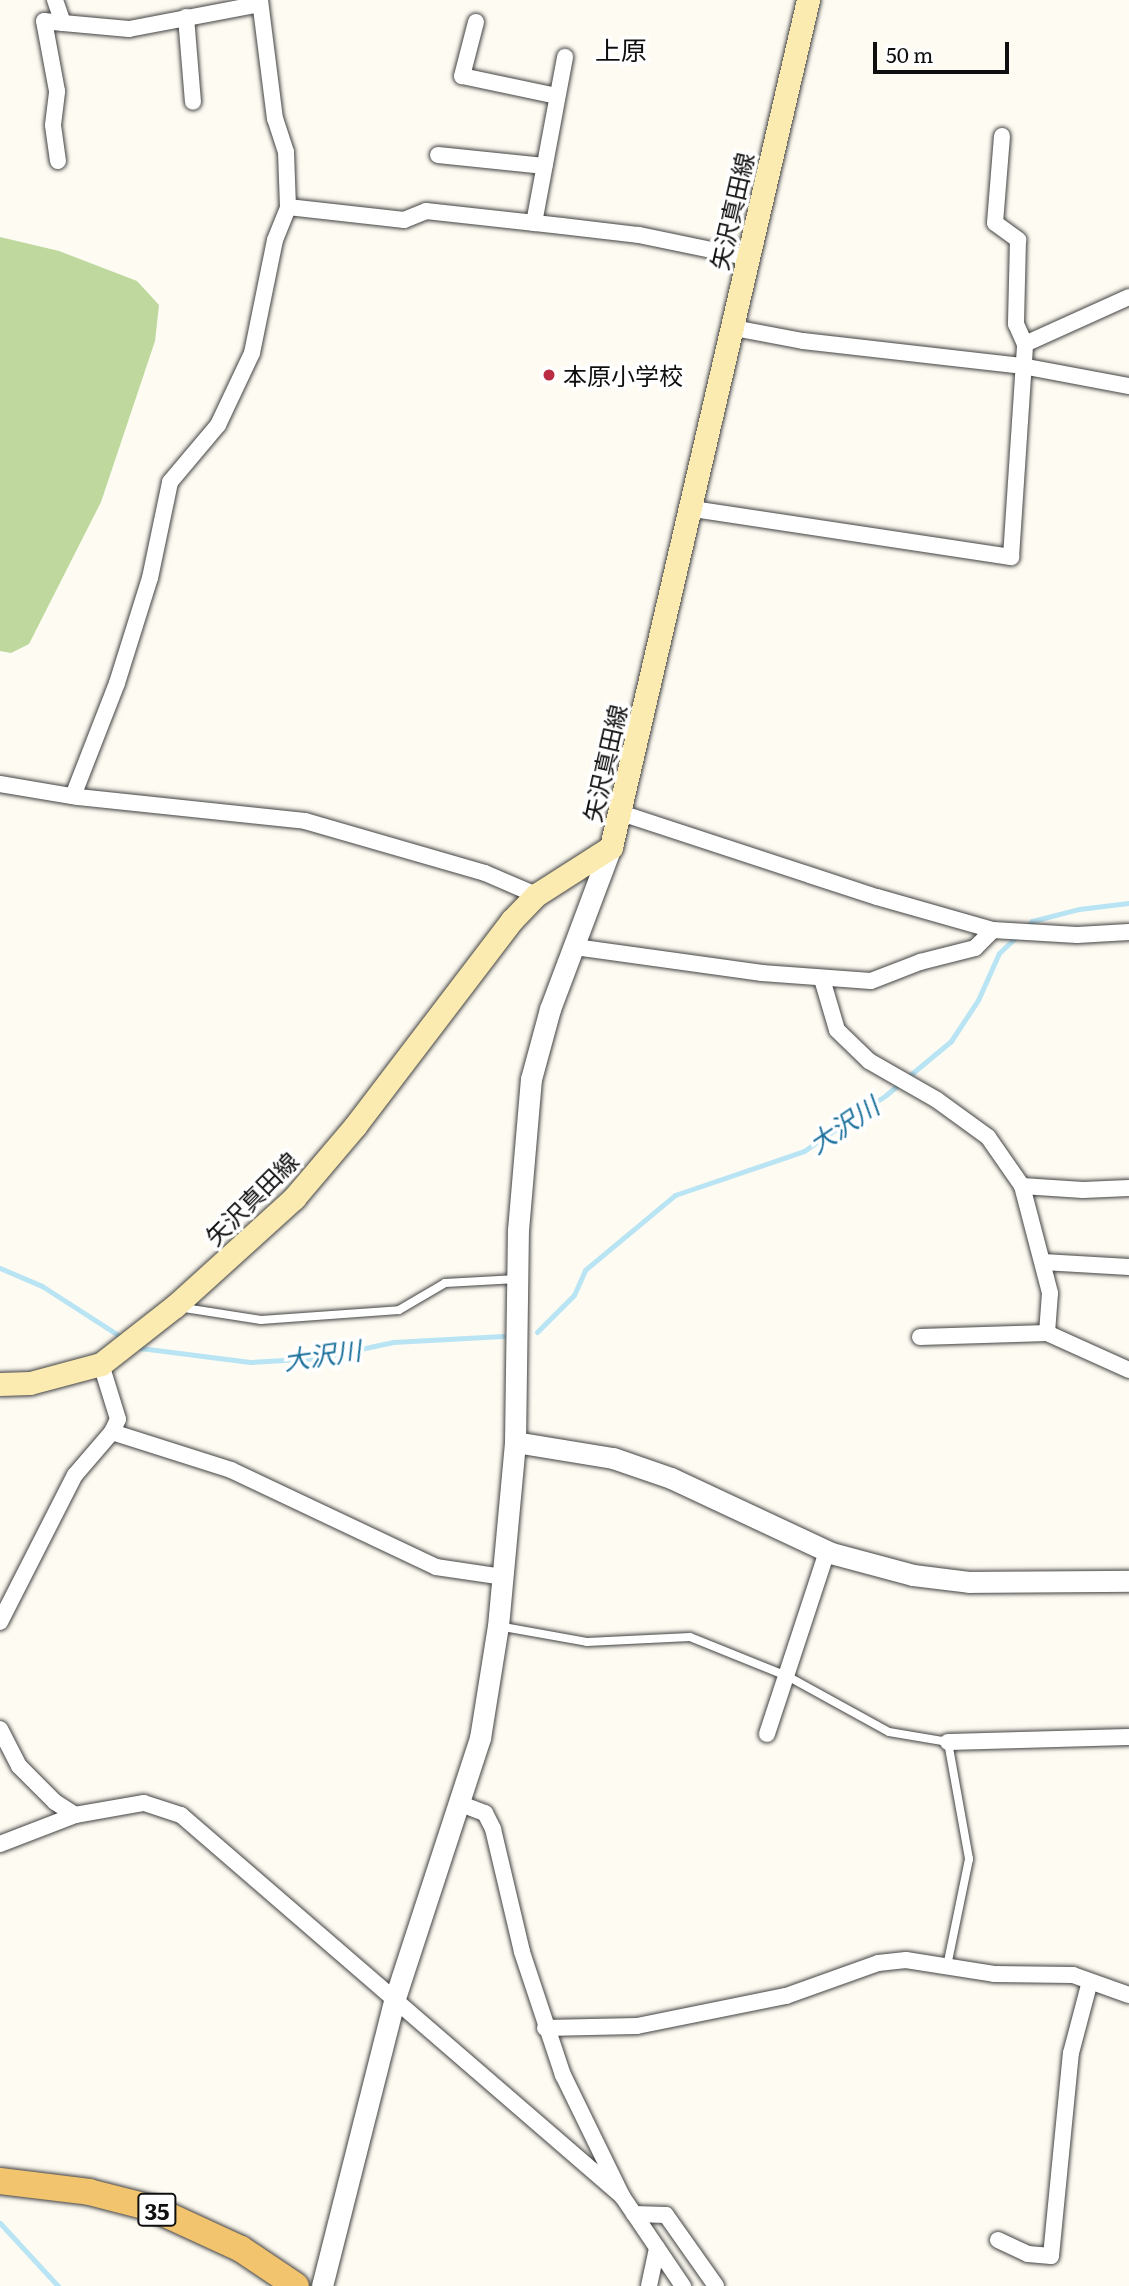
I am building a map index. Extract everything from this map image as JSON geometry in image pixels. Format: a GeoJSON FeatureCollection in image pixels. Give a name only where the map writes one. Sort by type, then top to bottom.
{"type":"FeatureCollection","features":[{"type":"Feature","properties":{"kind":"main road","name":"矢沢真田線"},"geometry":{"type":"LineString","coordinates":[[0,1384],[30,1383],[101,1364],[175,1306],[294,1198],[355,1126],[484,952],[536,895],[611,847],[621,813],[687,508],[734,328],[745,257],[808,0]]}},
{"type":"Feature","properties":{"kind":"main road","name":"35"},"geometry":{"type":"LineString","coordinates":[[0,2181],[89,2192],[152,2208],[242,2249],[296,2286]]}},
{"type":"Feature","properties":{"kind":"street"},"geometry":{"type":"LineString","coordinates":[[55,0],[64,23]]}},
{"type":"Feature","properties":{"kind":"street"},"geometry":{"type":"LineString","coordinates":[[58,161],[53,125],[57,90],[44,21],[129,29],[260,2],[275,119],[286,152],[288,207],[275,240],[252,353],[218,425],[170,482],[150,578],[117,683],[73,796]]}},
{"type":"Feature","properties":{"kind":"street"},"geometry":{"type":"LineString","coordinates":[[186,17],[193,102]]}},
{"type":"Feature","properties":{"kind":"street"},"geometry":{"type":"LineString","coordinates":[[476,22],[462,76],[557,96]]}},
{"type":"Feature","properties":{"kind":"street"},"geometry":{"type":"LineString","coordinates":[[534,223],[565,57]]}},
{"type":"Feature","properties":{"kind":"street"},"geometry":{"type":"LineString","coordinates":[[687,508],[1012,558],[1025,344],[1016,324],[1018,240],[995,223],[1002,136]]}},
{"type":"Feature","properties":{"kind":"street"},"geometry":{"type":"LineString","coordinates":[[439,155],[544,166]]}},
{"type":"Feature","properties":{"kind":"street"},"geometry":{"type":"LineString","coordinates":[[288,207],[404,220],[426,211],[639,235],[745,257]]}},
{"type":"Feature","properties":{"kind":"street"},"geometry":{"type":"LineString","coordinates":[[1025,344],[1129,297]]}},
{"type":"Feature","properties":{"kind":"street"},"geometry":{"type":"LineString","coordinates":[[734,328],[803,341],[1022,366],[1129,386]]}},
{"type":"Feature","properties":{"kind":"street"},"geometry":{"type":"LineString","coordinates":[[0,785],[73,796],[304,821],[485,873],[536,895]]}},
{"type":"Feature","properties":{"kind":"street"},"geometry":{"type":"LineString","coordinates":[[621,813],[877,897],[993,930],[1077,935],[1129,932]]}},
{"type":"Feature","properties":{"kind":"street"},"geometry":{"type":"LineString","coordinates":[[322,2286],[395,1998],[461,1804],[480,1738],[504,1577],[515,1442],[517,1279],[531,1079],[550,1009],[611,847]]}},
{"type":"Feature","properties":{"kind":"street"},"geometry":{"type":"LineString","coordinates":[[575,947],[822,979],[871,981],[920,962],[975,948],[993,930]]}},
{"type":"Feature","properties":{"kind":"street"},"geometry":{"type":"LineString","coordinates":[[822,979],[837,1030],[869,1061],[937,1100],[988,1137],[1022,1186],[1050,1293],[1047,1333]]}},
{"type":"Feature","properties":{"kind":"street"},"geometry":{"type":"LineString","coordinates":[[1022,1186],[1083,1191],[1129,1188]]}},
{"type":"Feature","properties":{"kind":"street"},"geometry":{"type":"LineString","coordinates":[[1043,1262],[1129,1267]]}},
{"type":"Feature","properties":{"kind":"street"},"geometry":{"type":"LineString","coordinates":[[920,1337],[1047,1333],[1129,1370]]}},
{"type":"Feature","properties":{"kind":"street"},"geometry":{"type":"LineString","coordinates":[[0,1622],[75,1475],[112,1432],[118,1409],[101,1364]]}},
{"type":"Feature","properties":{"kind":"street"},"geometry":{"type":"LineString","coordinates":[[112,1432],[231,1470],[436,1567],[504,1577]]}},
{"type":"Feature","properties":{"kind":"street"},"geometry":{"type":"LineString","coordinates":[[515,1442],[614,1458],[671,1478],[827,1551],[913,1575],[969,1582],[1129,1581]]}},
{"type":"Feature","properties":{"kind":"street"},"geometry":{"type":"LineString","coordinates":[[767,1734],[789,1677],[827,1551]]}},
{"type":"Feature","properties":{"kind":"street"},"geometry":{"type":"LineString","coordinates":[[0,1729],[19,1766],[55,1802],[75,1815]]}},
{"type":"Feature","properties":{"kind":"street"},"geometry":{"type":"LineString","coordinates":[[947,1742],[1129,1737]]}},
{"type":"Feature","properties":{"kind":"street"},"geometry":{"type":"LineString","coordinates":[[0,1844],[75,1815],[144,1803],[181,1815],[622,2196]]}},
{"type":"Feature","properties":{"kind":"street"},"geometry":{"type":"LineString","coordinates":[[461,1804],[485,1813],[493,1829],[545,2028],[622,2196],[682,2286]]}},
{"type":"Feature","properties":{"kind":"street"},"geometry":{"type":"LineString","coordinates":[[545,2028],[637,2026],[786,1996],[878,1964],[906,1960],[994,1974],[1073,1975],[1129,1994]]}},
{"type":"Feature","properties":{"kind":"street"},"geometry":{"type":"LineString","coordinates":[[998,2240],[1028,2254],[1051,2256],[1071,2053],[1090,1981]]}},
{"type":"Feature","properties":{"kind":"street"},"geometry":{"type":"LineString","coordinates":[[634,2214],[666,2215],[716,2286]]}},
{"type":"Feature","properties":{"kind":"street"},"geometry":{"type":"LineString","coordinates":[[649,2286],[657,2248]]}},
{"type":"Feature","properties":{"kind":"lane"},"geometry":{"type":"LineString","coordinates":[[175,1306],[261,1320],[398,1310],[445,1283],[517,1279]]}},
{"type":"Feature","properties":{"kind":"lane"},"geometry":{"type":"LineString","coordinates":[[498,1626],[587,1643],[690,1637],[789,1677],[889,1732],[947,1742],[969,1859],[947,1966]]}},
{"type":"Feature","properties":{"kind":"green space"},"geometry":{"type":"Polygon","coordinates":[[[0,237],[59,251],[137,281],[159,305],[155,341],[101,502],[29,644],[11,653],[0,651],[0,237]]]}},
{"type":"Feature","properties":{"kind":"waterway","name":"大沢川"},"geometry":{"type":"LineString","coordinates":[[1025,928],[1032,921],[1079,909],[1129,903]]}},
{"type":"Feature","properties":{"kind":"waterway","name":"大沢川"},"geometry":{"type":"LineString","coordinates":[[537,1332],[574,1295],[585,1270],[675,1195],[804,1151],[886,1095],[951,1041],[978,1000],[999,953],[1018,935]]}},
{"type":"Feature","properties":{"kind":"waterway","name":"大沢川"},"geometry":{"type":"LineString","coordinates":[[0,1268],[42,1286],[121,1337]]}},
{"type":"Feature","properties":{"kind":"waterway","name":"大沢川"},"geometry":{"type":"LineString","coordinates":[[140,1348],[250,1362],[318,1358],[393,1342],[503,1336]]}},
{"type":"Feature","properties":{"kind":"waterway"},"geometry":{"type":"LineString","coordinates":[[0,2223],[58,2286]]}},
{"type":"Feature","properties":{"kind":"place","name":"本原小学校"},"geometry":{"type":"Point","coordinates":[549,375]}},
{"type":"Feature","properties":{"kind":"district","name":"上原"},"geometry":{"type":"Point","coordinates":[621,49]}}]}
